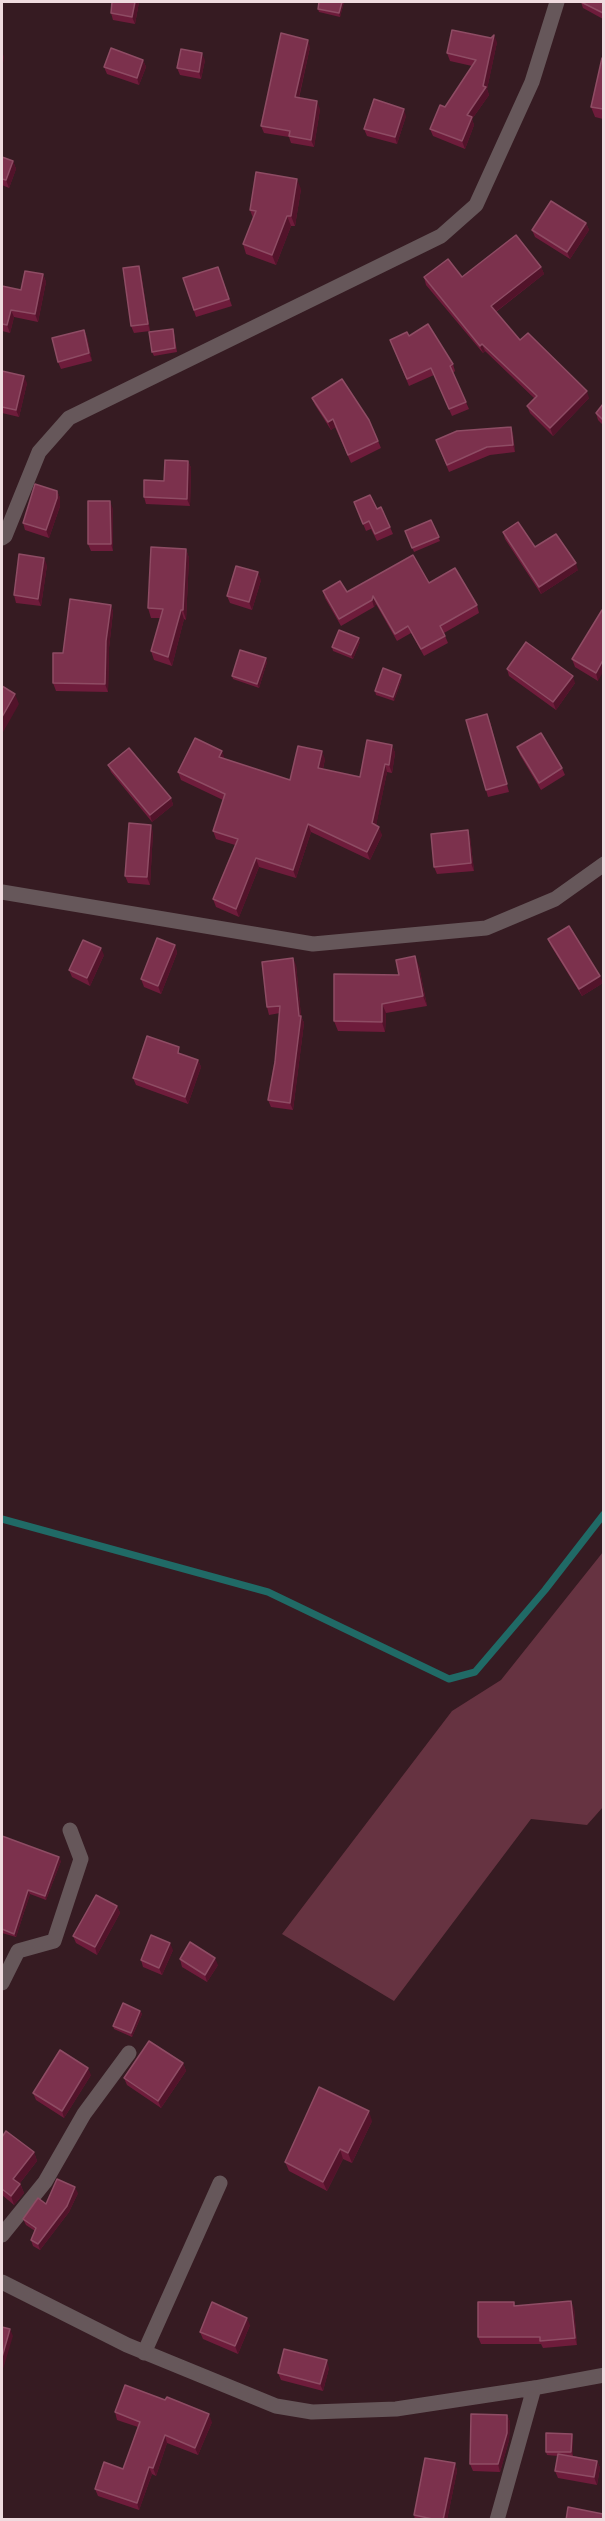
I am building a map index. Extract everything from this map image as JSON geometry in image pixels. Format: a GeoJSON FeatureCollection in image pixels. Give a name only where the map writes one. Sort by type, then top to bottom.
{"type":"FeatureCollection","features":[{"type":"Feature","properties":{"kind":"street"},"geometry":{"type":"LineString","coordinates":[[2,538],[5,536],[39,452],[69,418],[441,236],[476,205],[532,82],[557,2]]}},
{"type":"Feature","properties":{"kind":"street"},"geometry":{"type":"LineString","coordinates":[[2,892],[313,944],[486,928],[555,899],[603,864]]}},
{"type":"Feature","properties":{"kind":"street"},"geometry":{"type":"LineString","coordinates":[[2,1983],[18,1951],[54,1941],[81,1859],[70,1830]]}},
{"type":"Feature","properties":{"kind":"street"},"geometry":{"type":"LineString","coordinates":[[2,2235],[45,2182],[84,2114],[129,2053]]}},
{"type":"Feature","properties":{"kind":"street"},"geometry":{"type":"LineString","coordinates":[[144,2353],[219,2183]]}},
{"type":"Feature","properties":{"kind":"street"},"geometry":{"type":"LineString","coordinates":[[2,2282],[144,2353],[276,2406],[312,2412],[396,2409],[534,2388],[603,2374]]}},
{"type":"Feature","properties":{"kind":"street"},"geometry":{"type":"LineString","coordinates":[[496,2520],[534,2388]]}},
{"type":"Feature","properties":{"kind":"shaded area"},"geometry":{"type":"Polygon","coordinates":[[[603,1552],[603,1807],[587,1825],[531,1819],[394,2001],[282,1934],[452,1711],[501,1680],[603,1552]]]}},
{"type":"Feature","properties":{"kind":"building"},"geometry":{"type":"Polygon","coordinates":[[[112,2],[135,2],[132,17],[111,13],[112,2]]]}},
{"type":"Feature","properties":{"kind":"building"},"geometry":{"type":"Polygon","coordinates":[[[319,2],[342,2],[339,13],[318,9],[319,2]]]}},
{"type":"Feature","properties":{"kind":"building"},"geometry":{"type":"Polygon","coordinates":[[[581,2],[603,2],[603,13],[581,2]]]}},
{"type":"Feature","properties":{"kind":"building"},"geometry":{"type":"Polygon","coordinates":[[[452,30],[491,38],[494,35],[483,86],[486,87],[467,115],[472,117],[462,141],[430,129],[440,105],[445,107],[476,60],[447,53],[452,30]]]}},
{"type":"Feature","properties":{"kind":"building"},"geometry":{"type":"Polygon","coordinates":[[[281,33],[308,40],[295,97],[317,101],[311,140],[289,136],[290,131],[261,126],[281,33]]]}},
{"type":"Feature","properties":{"kind":"building"},"geometry":{"type":"Polygon","coordinates":[[[111,48],[143,60],[137,78],[104,67],[111,48]]]}},
{"type":"Feature","properties":{"kind":"building"},"geometry":{"type":"Polygon","coordinates":[[[181,49],[202,53],[199,72],[177,68],[181,49]]]}},
{"type":"Feature","properties":{"kind":"building"},"geometry":{"type":"Polygon","coordinates":[[[603,58],[603,109],[591,107],[603,58]]]}},
{"type":"Feature","properties":{"kind":"building"},"geometry":{"type":"Polygon","coordinates":[[[374,99],[404,109],[395,137],[364,129],[374,99]]]}},
{"type":"Feature","properties":{"kind":"building"},"geometry":{"type":"Polygon","coordinates":[[[2,157],[13,161],[6,180],[2,179],[2,157]]]}},
{"type":"Feature","properties":{"kind":"building"},"geometry":{"type":"Polygon","coordinates":[[[256,172],[297,179],[291,216],[287,216],[272,255],[243,244],[256,211],[250,210],[256,172]]]}},
{"type":"Feature","properties":{"kind":"building"},"geometry":{"type":"Polygon","coordinates":[[[551,201],[586,223],[567,252],[532,230],[551,201]]]}},
{"type":"Feature","properties":{"kind":"building"},"geometry":{"type":"Polygon","coordinates":[[[516,235],[541,267],[491,306],[520,340],[528,333],[587,391],[550,428],[527,406],[537,396],[482,344],[480,346],[424,277],[448,259],[462,277],[516,235]]]}},
{"type":"Feature","properties":{"kind":"building"},"geometry":{"type":"Polygon","coordinates":[[[139,266],[148,324],[131,326],[123,268],[139,266]]]}},
{"type":"Feature","properties":{"kind":"building"},"geometry":{"type":"Polygon","coordinates":[[[218,267],[229,299],[194,310],[183,278],[218,267]]]}},
{"type":"Feature","properties":{"kind":"building"},"geometry":{"type":"Polygon","coordinates":[[[25,271],[43,274],[35,314],[11,310],[7,325],[2,324],[2,286],[21,290],[25,271]]]}},
{"type":"Feature","properties":{"kind":"building"},"geometry":{"type":"Polygon","coordinates":[[[428,324],[453,364],[450,366],[466,402],[449,409],[431,368],[407,379],[390,340],[407,332],[409,336],[428,324]]]}},
{"type":"Feature","properties":{"kind":"building"},"geometry":{"type":"Polygon","coordinates":[[[173,329],[175,348],[152,352],[149,332],[173,329]]]}},
{"type":"Feature","properties":{"kind":"building"},"geometry":{"type":"Polygon","coordinates":[[[84,330],[89,353],[58,362],[52,338],[84,330]]]}},
{"type":"Feature","properties":{"kind":"building"},"geometry":{"type":"Polygon","coordinates":[[[2,371],[24,376],[16,410],[2,407],[2,371]]]}},
{"type":"Feature","properties":{"kind":"building"},"geometry":{"type":"Polygon","coordinates":[[[342,379],[369,420],[378,441],[348,455],[333,419],[328,422],[312,398],[342,379]]]}},
{"type":"Feature","properties":{"kind":"building"},"geometry":{"type":"Polygon","coordinates":[[[603,404],[603,420],[596,413],[603,404]]]}},
{"type":"Feature","properties":{"kind":"building"},"geometry":{"type":"Polygon","coordinates":[[[511,427],[513,445],[487,447],[447,465],[436,440],[457,431],[511,427]]]}},
{"type":"Feature","properties":{"kind":"building"},"geometry":{"type":"Polygon","coordinates":[[[165,460],[188,461],[187,499],[144,497],[144,480],[164,481],[165,460]]]}},
{"type":"Feature","properties":{"kind":"building"},"geometry":{"type":"Polygon","coordinates":[[[35,484],[57,491],[57,498],[46,530],[23,523],[35,484]]]}},
{"type":"Feature","properties":{"kind":"building"},"geometry":{"type":"Polygon","coordinates":[[[370,495],[377,509],[381,507],[390,527],[375,534],[369,521],[363,524],[354,502],[370,495]]]}},
{"type":"Feature","properties":{"kind":"building"},"geometry":{"type":"Polygon","coordinates":[[[88,501],[110,501],[111,544],[88,544],[88,501]]]}},
{"type":"Feature","properties":{"kind":"building"},"geometry":{"type":"Polygon","coordinates":[[[431,520],[439,537],[412,548],[405,531],[431,520]]]}},
{"type":"Feature","properties":{"kind":"building"},"geometry":{"type":"Polygon","coordinates":[[[518,522],[535,547],[556,534],[576,563],[539,587],[503,532],[518,522]]]}},
{"type":"Feature","properties":{"kind":"building"},"geometry":{"type":"Polygon","coordinates":[[[151,547],[186,549],[183,610],[181,610],[168,657],[151,651],[163,609],[148,608],[151,547]]]}},
{"type":"Feature","properties":{"kind":"building"},"geometry":{"type":"Polygon","coordinates":[[[19,554],[44,558],[38,599],[14,595],[19,554]]]}},
{"type":"Feature","properties":{"kind":"building"},"geometry":{"type":"Polygon","coordinates":[[[413,555],[429,583],[455,568],[477,605],[440,626],[445,636],[421,649],[408,626],[395,634],[373,596],[372,600],[339,619],[323,591],[340,581],[347,592],[413,555]]]}},
{"type":"Feature","properties":{"kind":"building"},"geometry":{"type":"Polygon","coordinates":[[[236,566],[258,572],[249,602],[227,596],[236,566]]]}},
{"type":"Feature","properties":{"kind":"building"},"geometry":{"type":"Polygon","coordinates":[[[70,599],[111,605],[106,641],[105,684],[53,683],[53,653],[63,653],[70,599]]]}},
{"type":"Feature","properties":{"kind":"building"},"geometry":{"type":"Polygon","coordinates":[[[602,610],[603,660],[596,673],[572,659],[602,610]]]}},
{"type":"Feature","properties":{"kind":"building"},"geometry":{"type":"Polygon","coordinates":[[[339,630],[359,638],[351,655],[332,647],[339,630]]]}},
{"type":"Feature","properties":{"kind":"building"},"geometry":{"type":"Polygon","coordinates":[[[526,642],[573,676],[553,702],[507,669],[526,642]]]}},
{"type":"Feature","properties":{"kind":"building"},"geometry":{"type":"Polygon","coordinates":[[[240,650],[266,658],[257,684],[232,676],[240,650]]]}},
{"type":"Feature","properties":{"kind":"building"},"geometry":{"type":"Polygon","coordinates":[[[383,668],[401,675],[393,697],[375,691],[383,668]]]}},
{"type":"Feature","properties":{"kind":"building"},"geometry":{"type":"Polygon","coordinates":[[[2,686],[15,694],[2,717],[2,686]]]}},
{"type":"Feature","properties":{"kind":"building"},"geometry":{"type":"Polygon","coordinates":[[[487,714],[507,784],[486,790],[466,720],[487,714]]]}},
{"type":"Feature","properties":{"kind":"building"},"geometry":{"type":"Polygon","coordinates":[[[541,733],[562,768],[539,783],[517,747],[541,733]]]}},
{"type":"Feature","properties":{"kind":"building"},"geometry":{"type":"Polygon","coordinates":[[[195,738],[222,751],[219,757],[290,780],[298,746],[322,751],[318,768],[360,777],[367,740],[392,745],[389,765],[385,764],[372,823],[379,827],[367,852],[308,824],[293,870],[256,858],[236,909],[213,899],[238,839],[213,831],[225,794],[178,772],[195,738]]]}},
{"type":"Feature","properties":{"kind":"building"},"geometry":{"type":"Polygon","coordinates":[[[129,748],[171,798],[150,815],[108,765],[129,748]]]}},
{"type":"Feature","properties":{"kind":"building"},"geometry":{"type":"Polygon","coordinates":[[[129,823],[151,825],[147,877],[125,876],[129,823]]]}},
{"type":"Feature","properties":{"kind":"building"},"geometry":{"type":"Polygon","coordinates":[[[468,830],[471,863],[434,867],[431,834],[468,830]]]}},
{"type":"Feature","properties":{"kind":"building"},"geometry":{"type":"Polygon","coordinates":[[[569,926],[600,976],[579,989],[548,939],[569,926]]]}},
{"type":"Feature","properties":{"kind":"building"},"geometry":{"type":"Polygon","coordinates":[[[157,938],[175,945],[158,986],[141,979],[157,938]]]}},
{"type":"Feature","properties":{"kind":"building"},"geometry":{"type":"Polygon","coordinates":[[[83,940],[101,948],[87,978],[69,970],[83,940]]]}},
{"type":"Feature","properties":{"kind":"building"},"geometry":{"type":"Polygon","coordinates":[[[415,956],[423,996],[382,1004],[382,1022],[334,1021],[334,974],[399,975],[396,960],[415,956]]]}},
{"type":"Feature","properties":{"kind":"building"},"geometry":{"type":"Polygon","coordinates":[[[293,958],[299,1016],[301,1016],[290,1103],[268,1100],[275,1062],[280,1006],[267,1007],[262,962],[293,958]]]}},
{"type":"Feature","properties":{"kind":"building"},"geometry":{"type":"Polygon","coordinates":[[[147,1036],[179,1047],[178,1053],[198,1060],[185,1097],[133,1078],[147,1036]]]}},
{"type":"Feature","properties":{"kind":"building"},"geometry":{"type":"Polygon","coordinates":[[[2,1836],[59,1857],[45,1896],[28,1890],[14,1934],[2,1929],[2,1836]]]}},
{"type":"Feature","properties":{"kind":"building"},"geometry":{"type":"Polygon","coordinates":[[[96,1895],[117,1906],[95,1947],[73,1936],[96,1895]]]}},
{"type":"Feature","properties":{"kind":"building"},"geometry":{"type":"Polygon","coordinates":[[[151,1935],[170,1943],[159,1968],[141,1960],[151,1935]]]}},
{"type":"Feature","properties":{"kind":"building"},"geometry":{"type":"Polygon","coordinates":[[[190,1942],[215,1958],[205,1975],[180,1959],[190,1942]]]}},
{"type":"Feature","properties":{"kind":"building"},"geometry":{"type":"Polygon","coordinates":[[[123,2003],[140,2011],[131,2033],[113,2026],[123,2003]]]}},
{"type":"Feature","properties":{"kind":"building"},"geometry":{"type":"Polygon","coordinates":[[[149,2041],[183,2063],[158,2101],[124,2078],[149,2041]]]}},
{"type":"Feature","properties":{"kind":"building"},"geometry":{"type":"Polygon","coordinates":[[[60,2050],[88,2068],[62,2111],[33,2093],[60,2050]]]}},
{"type":"Feature","properties":{"kind":"building"},"geometry":{"type":"Polygon","coordinates":[[[319,2087],[369,2111],[348,2153],[340,2149],[323,2182],[285,2162],[319,2087]]]}},
{"type":"Feature","properties":{"kind":"building"},"geometry":{"type":"Polygon","coordinates":[[[6,2131],[34,2152],[13,2179],[20,2184],[11,2196],[2,2189],[2,2137],[6,2131]]]}},
{"type":"Feature","properties":{"kind":"building"},"geometry":{"type":"Polygon","coordinates":[[[57,2179],[75,2187],[67,2206],[38,2244],[31,2240],[36,2228],[23,2219],[38,2198],[46,2204],[57,2179]]]}},
{"type":"Feature","properties":{"kind":"building"},"geometry":{"type":"Polygon","coordinates":[[[571,2301],[575,2338],[540,2341],[540,2337],[478,2337],[478,2302],[514,2302],[514,2306],[571,2301]]]}},
{"type":"Feature","properties":{"kind":"building"},"geometry":{"type":"Polygon","coordinates":[[[212,2302],[247,2318],[235,2346],[200,2332],[212,2302]]]}},
{"type":"Feature","properties":{"kind":"building"},"geometry":{"type":"Polygon","coordinates":[[[2,2327],[10,2329],[2,2357],[2,2327]]]}},
{"type":"Feature","properties":{"kind":"building"},"geometry":{"type":"Polygon","coordinates":[[[284,2349],[327,2360],[320,2384],[278,2373],[284,2349]]]}},
{"type":"Feature","properties":{"kind":"building"},"geometry":{"type":"Polygon","coordinates":[[[125,2385],[165,2400],[167,2397],[209,2414],[195,2448],[165,2435],[153,2468],[149,2467],[137,2503],[95,2489],[104,2462],[123,2469],[140,2422],[115,2412],[125,2385]]]}},
{"type":"Feature","properties":{"kind":"building"},"geometry":{"type":"Polygon","coordinates":[[[471,2414],[507,2415],[507,2433],[498,2464],[470,2464],[471,2414]]]}},
{"type":"Feature","properties":{"kind":"building"},"geometry":{"type":"Polygon","coordinates":[[[546,2433],[572,2434],[571,2452],[546,2452],[546,2433]]]}},
{"type":"Feature","properties":{"kind":"building"},"geometry":{"type":"Polygon","coordinates":[[[558,2454],[597,2461],[594,2477],[555,2471],[558,2454]]]}},
{"type":"Feature","properties":{"kind":"building"},"geometry":{"type":"Polygon","coordinates":[[[425,2458],[455,2463],[443,2520],[414,2515],[425,2458]]]}},
{"type":"Feature","properties":{"kind":"building"},"geometry":{"type":"Polygon","coordinates":[[[568,2507],[603,2514],[603,2520],[566,2520],[568,2507]]]}},
{"type":"Feature","properties":{"kind":"waterway"},"geometry":{"type":"LineString","coordinates":[[2,1519],[268,1592],[449,1679],[475,1672],[545,1590],[604,1514]]}}]}
